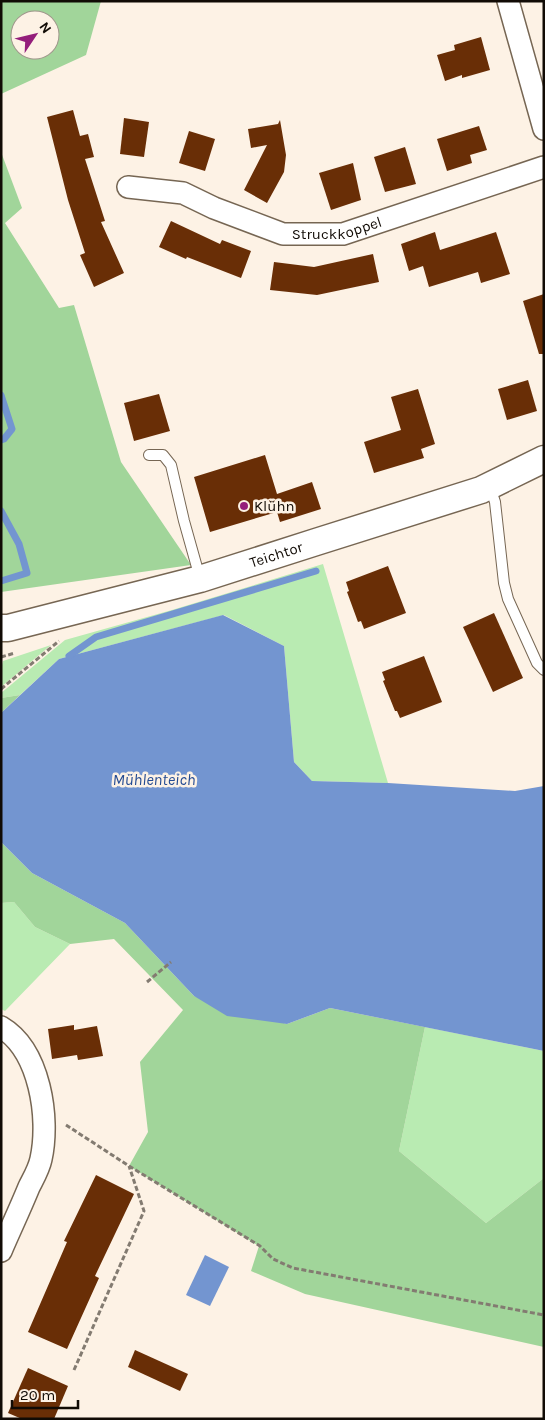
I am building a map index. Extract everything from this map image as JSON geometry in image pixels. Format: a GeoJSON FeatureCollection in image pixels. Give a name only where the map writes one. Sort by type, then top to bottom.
{"type":"FeatureCollection","features":[{"type":"Feature","properties":{"kind":"street"},"geometry":{"type":"LineString","coordinates":[[508,1],[544,129]]}},
{"type":"Feature","properties":{"kind":"street","name":"Struckkoppel"},"geometry":{"type":"LineString","coordinates":[[128,187],[183,192],[214,208],[283,234],[343,234],[544,167]]}},
{"type":"Feature","properties":{"kind":"street","name":"Teichtor"},"geometry":{"type":"LineString","coordinates":[[1,628],[8,628],[200,578],[480,490],[544,459]]}},
{"type":"Feature","properties":{"kind":"street"},"geometry":{"type":"LineString","coordinates":[[1,1027],[12,1033],[27,1056],[37,1077],[44,1110],[41,1160],[1,1251]]}},
{"type":"Feature","properties":{"kind":"lane"},"geometry":{"type":"LineString","coordinates":[[148,455],[163,455],[172,465],[184,521],[200,578]]}},
{"type":"Feature","properties":{"kind":"lane"},"geometry":{"type":"LineString","coordinates":[[490,486],[495,502],[504,583],[508,599],[537,663],[544,670]]}},
{"type":"Feature","properties":{"kind":"path"},"geometry":{"type":"LineString","coordinates":[[1,689],[63,638]]}},
{"type":"Feature","properties":{"kind":"path"},"geometry":{"type":"LineString","coordinates":[[147,982],[171,962]]}},
{"type":"Feature","properties":{"kind":"path"},"geometry":{"type":"LineString","coordinates":[[44,1110],[129,1166],[260,1246],[273,1259],[293,1268],[544,1315]]}},
{"type":"Feature","properties":{"kind":"path"},"geometry":{"type":"LineString","coordinates":[[74,1370],[144,1211],[129,1166]]}},
{"type":"Feature","properties":{"kind":"green space"},"geometry":{"type":"Polygon","coordinates":[[[1,1],[101,1],[86,55],[1,94],[1,1]]]}},
{"type":"Feature","properties":{"kind":"green space"},"geometry":{"type":"Polygon","coordinates":[[[1,152],[22,208],[5,223],[59,308],[74,305],[121,462],[191,565],[1,592],[1,152]]]}},
{"type":"Feature","properties":{"kind":"green space"},"geometry":{"type":"Polygon","coordinates":[[[323,564],[388,783],[312,781],[294,762],[284,646],[224,615],[59,659],[20,695],[1,698],[1,693],[65,640],[323,564]]]}},
{"type":"Feature","properties":{"kind":"green space"},"geometry":{"type":"Polygon","coordinates":[[[51,645],[1,687],[3,661],[51,645]]]}},
{"type":"Feature","properties":{"kind":"green space"},"geometry":{"type":"Polygon","coordinates":[[[20,695],[1,713],[1,698],[20,695]]]}},
{"type":"Feature","properties":{"kind":"green space"},"geometry":{"type":"Polygon","coordinates":[[[1,842],[32,873],[125,923],[194,996],[287,1024],[330,1008],[425,1027],[399,1151],[486,1223],[544,1178],[544,1347],[305,1294],[251,1271],[259,1246],[129,1166],[148,1132],[140,1062],[183,1010],[114,939],[70,944],[35,927],[14,902],[1,903],[1,842]]]}},
{"type":"Feature","properties":{"kind":"green space"},"geometry":{"type":"Polygon","coordinates":[[[14,902],[35,927],[70,944],[5,1011],[1,1009],[1,903],[14,902]]]}},
{"type":"Feature","properties":{"kind":"green space"},"geometry":{"type":"Polygon","coordinates":[[[425,1027],[544,1051],[544,1178],[486,1223],[399,1151],[425,1027]]]}},
{"type":"Feature","properties":{"kind":"water","name":"Mühlenteich"},"geometry":{"type":"Polygon","coordinates":[[[223,615],[284,646],[294,762],[312,781],[388,783],[515,791],[544,786],[544,1051],[330,1008],[287,1024],[227,1016],[194,996],[125,923],[32,873],[1,842],[1,713],[59,659],[223,615]]]}},
{"type":"Feature","properties":{"kind":"water"},"geometry":{"type":"Polygon","coordinates":[[[205,1255],[229,1267],[210,1306],[186,1295],[205,1255]]]}},
{"type":"Feature","properties":{"kind":"building"},"geometry":{"type":"Polygon","coordinates":[[[481,37],[490,70],[462,78],[462,75],[445,81],[437,55],[455,50],[454,45],[481,37]]]}},
{"type":"Feature","properties":{"kind":"building"},"geometry":{"type":"Polygon","coordinates":[[[73,110],[80,136],[88,134],[94,157],[85,159],[105,221],[101,222],[124,273],[94,287],[80,255],[85,253],[68,200],[47,117],[73,110]]]}},
{"type":"Feature","properties":{"kind":"building"},"geometry":{"type":"Polygon","coordinates":[[[124,118],[149,122],[144,157],[120,154],[124,118]]]}},
{"type":"Feature","properties":{"kind":"building"},"geometry":{"type":"Polygon","coordinates":[[[280,120],[286,155],[284,172],[267,203],[244,190],[267,145],[251,148],[248,129],[278,124],[280,120]]]}},
{"type":"Feature","properties":{"kind":"building"},"geometry":{"type":"Polygon","coordinates":[[[479,126],[487,150],[470,155],[472,163],[447,171],[437,139],[479,126]]]}},
{"type":"Feature","properties":{"kind":"building"},"geometry":{"type":"Polygon","coordinates":[[[189,131],[215,139],[205,171],[179,163],[189,131]]]}},
{"type":"Feature","properties":{"kind":"building"},"geometry":{"type":"Polygon","coordinates":[[[405,147],[416,184],[385,192],[374,157],[405,147]]]}},
{"type":"Feature","properties":{"kind":"building"},"geometry":{"type":"Polygon","coordinates":[[[353,163],[361,200],[331,210],[319,173],[353,163]]]}},
{"type":"Feature","properties":{"kind":"building"},"geometry":{"type":"Polygon","coordinates":[[[171,221],[220,244],[222,240],[251,251],[241,278],[187,257],[186,259],[159,247],[171,221]]]}},
{"type":"Feature","properties":{"kind":"building"},"geometry":{"type":"Polygon","coordinates":[[[435,232],[440,250],[496,232],[510,274],[481,283],[478,272],[429,287],[423,266],[409,271],[401,244],[435,232]]]}},
{"type":"Feature","properties":{"kind":"building"},"geometry":{"type":"Polygon","coordinates":[[[373,254],[379,282],[317,295],[270,290],[274,262],[314,267],[373,254]]]}},
{"type":"Feature","properties":{"kind":"building"},"geometry":{"type":"Polygon","coordinates":[[[544,294],[544,354],[539,354],[523,301],[544,294]]]}},
{"type":"Feature","properties":{"kind":"building"},"geometry":{"type":"Polygon","coordinates":[[[528,380],[537,411],[507,420],[498,389],[528,380]]]}},
{"type":"Feature","properties":{"kind":"building"},"geometry":{"type":"Polygon","coordinates":[[[418,389],[435,444],[421,449],[424,458],[374,473],[364,442],[401,430],[391,397],[418,389]]]}},
{"type":"Feature","properties":{"kind":"building"},"geometry":{"type":"Polygon","coordinates":[[[159,394],[170,431],[134,441],[124,403],[159,394]]]}},
{"type":"Feature","properties":{"kind":"building"},"geometry":{"type":"Polygon","coordinates":[[[265,455],[277,494],[312,482],[321,509],[280,522],[277,512],[210,532],[194,477],[265,455]]]}},
{"type":"Feature","properties":{"kind":"building"},"geometry":{"type":"Polygon","coordinates":[[[388,566],[406,613],[364,629],[361,621],[358,622],[347,592],[349,591],[346,582],[388,566]]]}},
{"type":"Feature","properties":{"kind":"building"},"geometry":{"type":"Polygon","coordinates":[[[494,613],[523,678],[493,692],[463,627],[494,613]]]}},
{"type":"Feature","properties":{"kind":"building"},"geometry":{"type":"Polygon","coordinates":[[[424,656],[442,702],[400,718],[397,711],[395,711],[383,681],[385,680],[382,672],[424,656]]]}},
{"type":"Feature","properties":{"kind":"building"},"geometry":{"type":"Polygon","coordinates":[[[74,1025],[74,1030],[97,1026],[103,1056],[78,1060],[77,1055],[52,1059],[48,1029],[74,1025]]]}},
{"type":"Feature","properties":{"kind":"building"},"geometry":{"type":"Polygon","coordinates":[[[96,1175],[134,1194],[95,1276],[99,1278],[67,1349],[28,1332],[67,1242],[64,1241],[96,1175]]]}},
{"type":"Feature","properties":{"kind":"building"},"geometry":{"type":"Polygon","coordinates":[[[135,1350],[188,1374],[180,1391],[128,1367],[135,1350]]]}},
{"type":"Feature","properties":{"kind":"building"},"geometry":{"type":"Polygon","coordinates":[[[28,1368],[68,1386],[54,1419],[22,1419],[8,1413],[28,1368]]]}},
{"type":"Feature","properties":{"kind":"waterway"},"geometry":{"type":"LineString","coordinates":[[1,395],[12,429],[1,440]]}},
{"type":"Feature","properties":{"kind":"waterway"},"geometry":{"type":"LineString","coordinates":[[1,511],[19,544],[27,573],[1,581]]}},
{"type":"Feature","properties":{"kind":"waterway"},"geometry":{"type":"LineString","coordinates":[[69,656],[96,637],[316,571]]}},
{"type":"Feature","properties":{"kind":"place","name":"Klühn"},"geometry":{"type":"Point","coordinates":[244,506]}}]}
